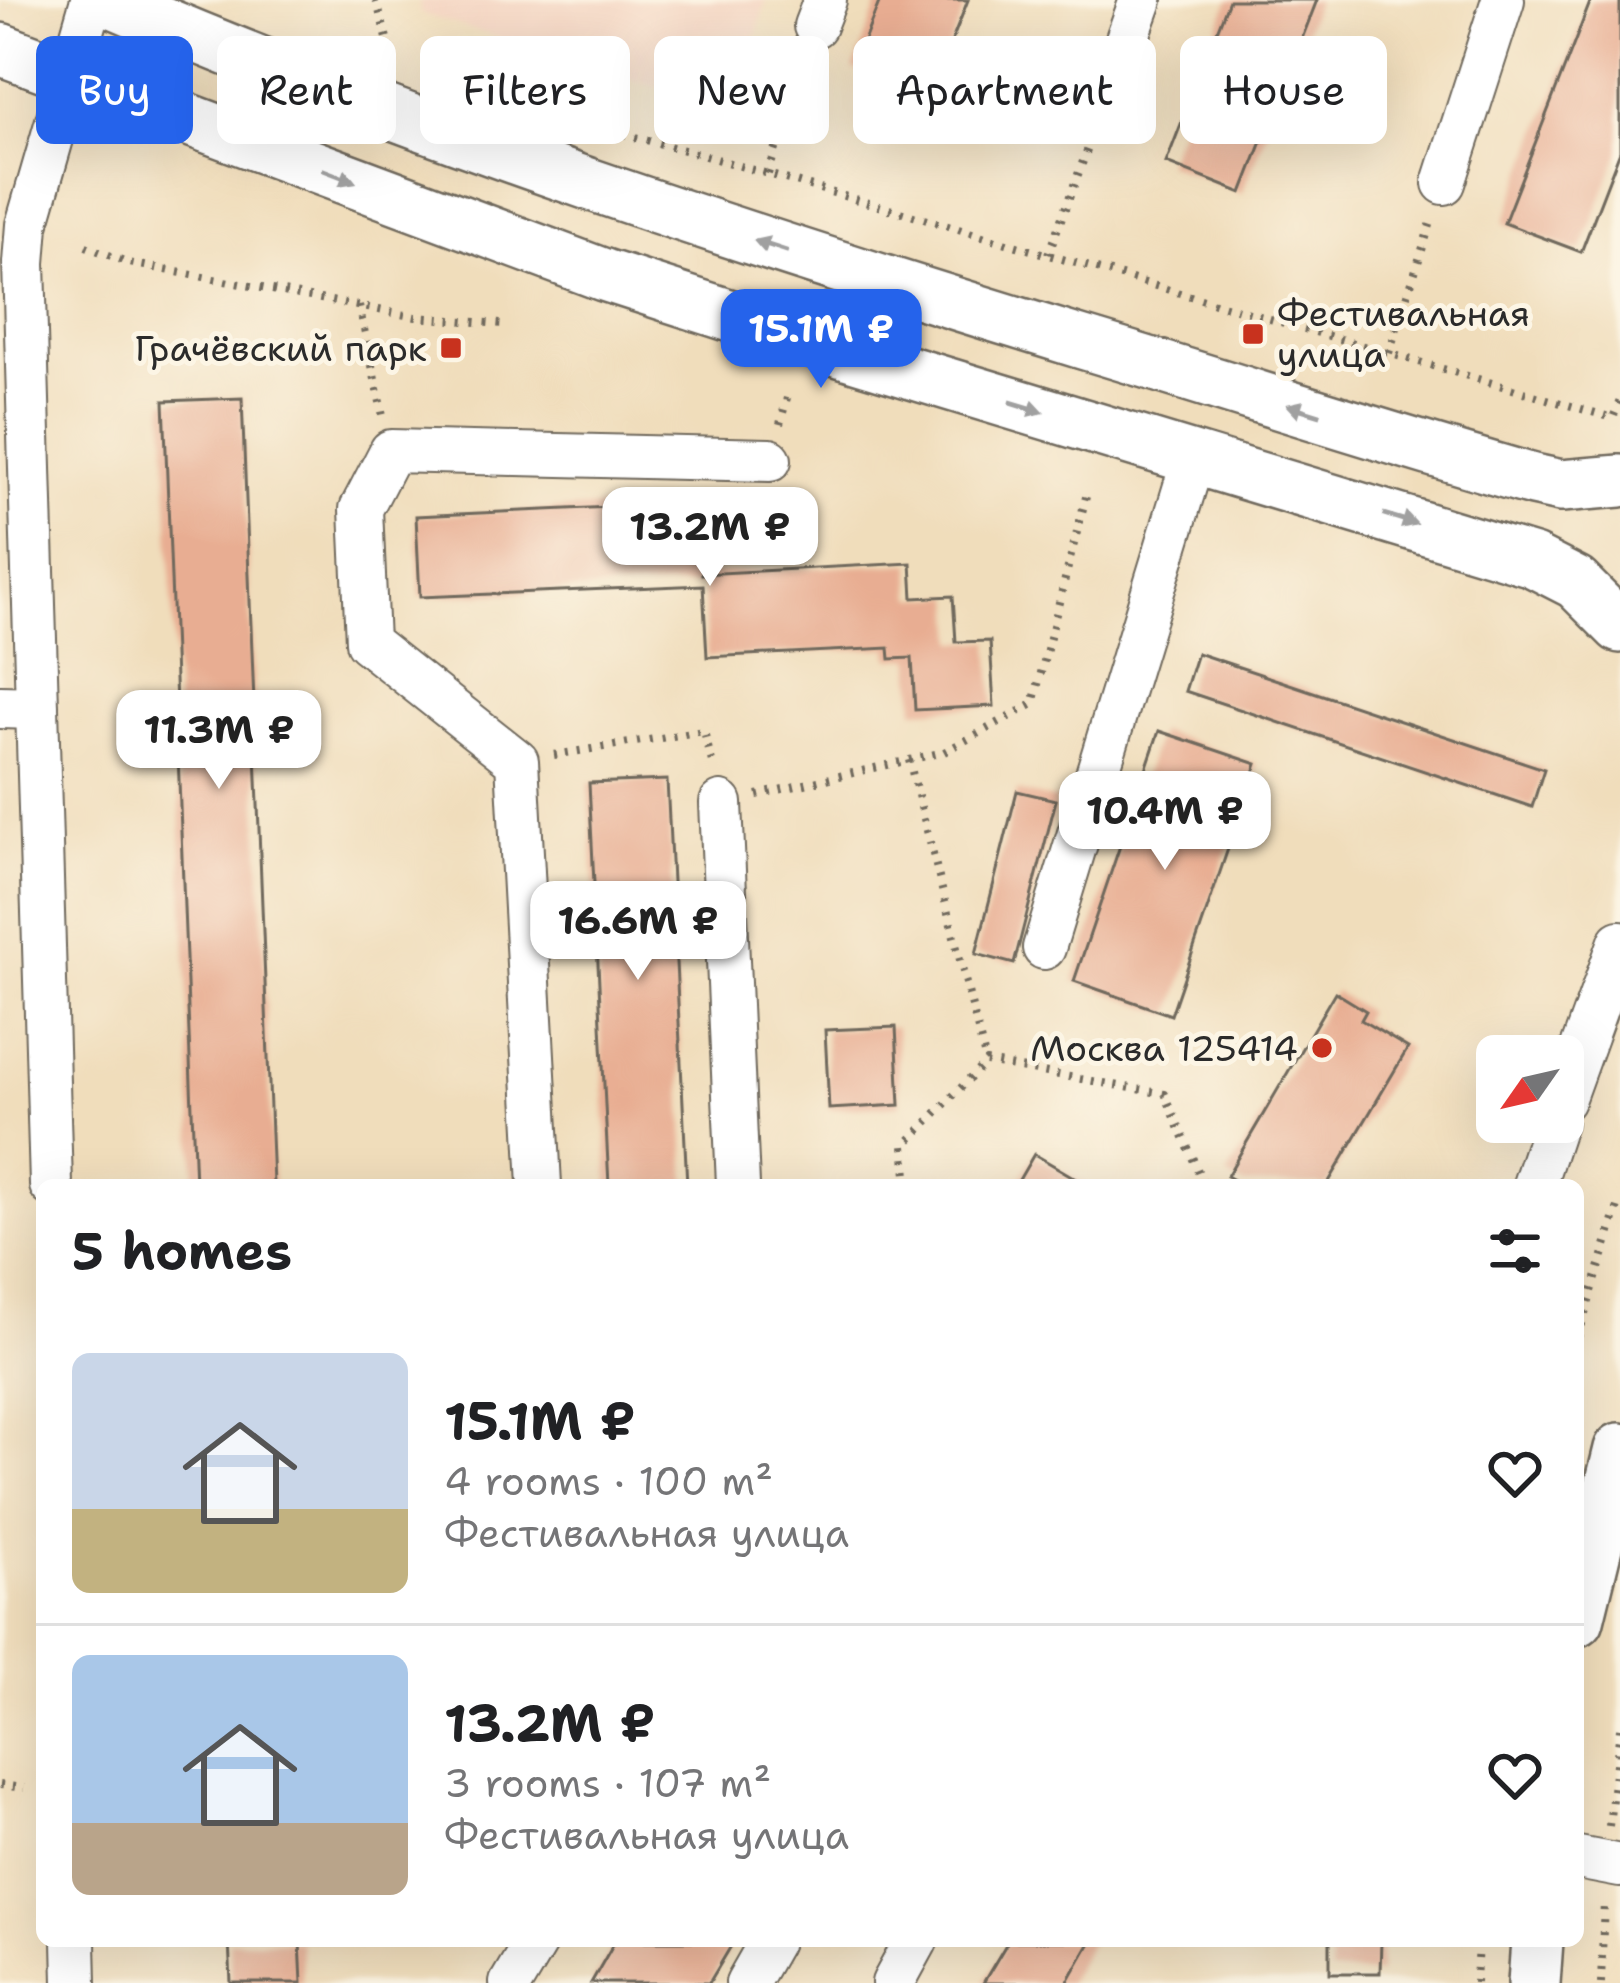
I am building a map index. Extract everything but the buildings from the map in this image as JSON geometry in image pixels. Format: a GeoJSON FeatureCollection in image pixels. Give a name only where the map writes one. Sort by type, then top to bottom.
{"type":"FeatureCollection","features":[{"type":"Feature","properties":{"kind":"main road"},"geometry":{"type":"LineString","coordinates":[[109,0],[215,46],[519,160],[759,243],[1533,480],[1561,486],[1620,481]]}},
{"type":"Feature","properties":{"kind":"main road"},"geometry":{"type":"LineString","coordinates":[[0,49],[36,62]]}},
{"type":"Feature","properties":{"kind":"main road"},"geometry":{"type":"LineString","coordinates":[[193,121],[604,275],[1533,561],[1576,583],[1620,627]]}},
{"type":"Feature","properties":{"kind":"main road"},"geometry":{"type":"LineString","coordinates":[[1584,1567],[1592,1497],[1620,1449]]}},
{"type":"Feature","properties":{"kind":"main road"},"geometry":{"type":"LineString","coordinates":[[1534,1983],[1537,1947]]}},
{"type":"Feature","properties":{"kind":"street"},"geometry":{"type":"LineString","coordinates":[[83,36],[92,0]]}},
{"type":"Feature","properties":{"kind":"street"},"geometry":{"type":"LineString","coordinates":[[1128,36],[1141,0]]}},
{"type":"Feature","properties":{"kind":"street"},"geometry":{"type":"LineString","coordinates":[[1444,183],[1503,0]]}},
{"type":"Feature","properties":{"kind":"street"},"geometry":{"type":"LineString","coordinates":[[45,144],[14,224],[24,263],[18,707],[51,1179]]}},
{"type":"Feature","properties":{"kind":"street"},"geometry":{"type":"LineString","coordinates":[[540,1179],[517,761],[368,642],[361,509],[391,451],[770,460]]}},
{"type":"Feature","properties":{"kind":"street"},"geometry":{"type":"LineString","coordinates":[[1044,947],[1195,457]]}},
{"type":"Feature","properties":{"kind":"street"},"geometry":{"type":"LineString","coordinates":[[721,803],[739,1179]]}},
{"type":"Feature","properties":{"kind":"street"},"geometry":{"type":"LineString","coordinates":[[1584,1042],[1620,943]]}},
{"type":"Feature","properties":{"kind":"street"},"geometry":{"type":"LineString","coordinates":[[1536,1179],[1548,1143]]}},
{"type":"Feature","properties":{"kind":"street"},"geometry":{"type":"LineString","coordinates":[[1584,1859],[1620,1866]]}},
{"type":"Feature","properties":{"kind":"street"},"geometry":{"type":"LineString","coordinates":[[74,1947],[75,1983]]}},
{"type":"Feature","properties":{"kind":"street"},"geometry":{"type":"LineString","coordinates":[[511,1983],[532,1947]]}},
{"type":"Feature","properties":{"kind":"street"},"geometry":{"type":"LineString","coordinates":[[747,1983],[768,1947]]}},
{"type":"Feature","properties":{"kind":"street"},"geometry":{"type":"LineString","coordinates":[[893,1983],[913,1947]]}},
{"type":"Feature","properties":{"kind":"path"},"geometry":{"type":"LineString","coordinates":[[376,0],[386,36]]}},
{"type":"Feature","properties":{"kind":"path"},"geometry":{"type":"LineString","coordinates":[[768,174],[820,13]]}},
{"type":"Feature","properties":{"kind":"path"},"geometry":{"type":"LineString","coordinates":[[630,137],[1612,418],[1620,400]]}},
{"type":"Feature","properties":{"kind":"path"},"geometry":{"type":"LineString","coordinates":[[1048,254],[1089,144]]}},
{"type":"Feature","properties":{"kind":"path"},"geometry":{"type":"LineString","coordinates":[[1389,352],[1444,183]]}},
{"type":"Feature","properties":{"kind":"path"},"geometry":{"type":"LineString","coordinates":[[86,247],[129,262],[416,317],[502,324]]}},
{"type":"Feature","properties":{"kind":"path"},"geometry":{"type":"LineString","coordinates":[[359,306],[391,451]]}},
{"type":"Feature","properties":{"kind":"path"},"geometry":{"type":"LineString","coordinates":[[517,761],[704,730],[721,803],[944,752],[1033,704],[1088,489]]}},
{"type":"Feature","properties":{"kind":"path"},"geometry":{"type":"LineString","coordinates":[[909,760],[986,1062]]}},
{"type":"Feature","properties":{"kind":"path"},"geometry":{"type":"LineString","coordinates":[[907,1179],[904,1146],[986,1062]]}},
{"type":"Feature","properties":{"kind":"path"},"geometry":{"type":"LineString","coordinates":[[986,1062],[1165,1094],[1201,1179]]}},
{"type":"Feature","properties":{"kind":"path"},"geometry":{"type":"LineString","coordinates":[[1584,1317],[1620,1200]]}},
{"type":"Feature","properties":{"kind":"path"},"geometry":{"type":"LineString","coordinates":[[0,1785],[24,1788]]}},
{"type":"Feature","properties":{"kind":"path"},"geometry":{"type":"LineString","coordinates":[[1476,1983],[1478,1947]]}},
{"type":"Feature","properties":{"kind":"shaded area"},"geometry":{"type":"Polygon","coordinates":[[[419,0],[766,0],[756,36],[654,36],[654,87],[630,79],[630,36],[493,36],[420,13],[419,0]]]}},
{"type":"Feature","properties":{"kind":"place","name":"Фестивальная улица"},"geometry":{"type":"Point","coordinates":[1253,334]}},
{"type":"Feature","properties":{"kind":"place","name":"Грачёвский парк"},"geometry":{"type":"Point","coordinates":[451,348]}},
{"type":"Feature","properties":{"kind":"place","name":"Москва 125414"},"geometry":{"type":"Point","coordinates":[1322,1048]}}]}
